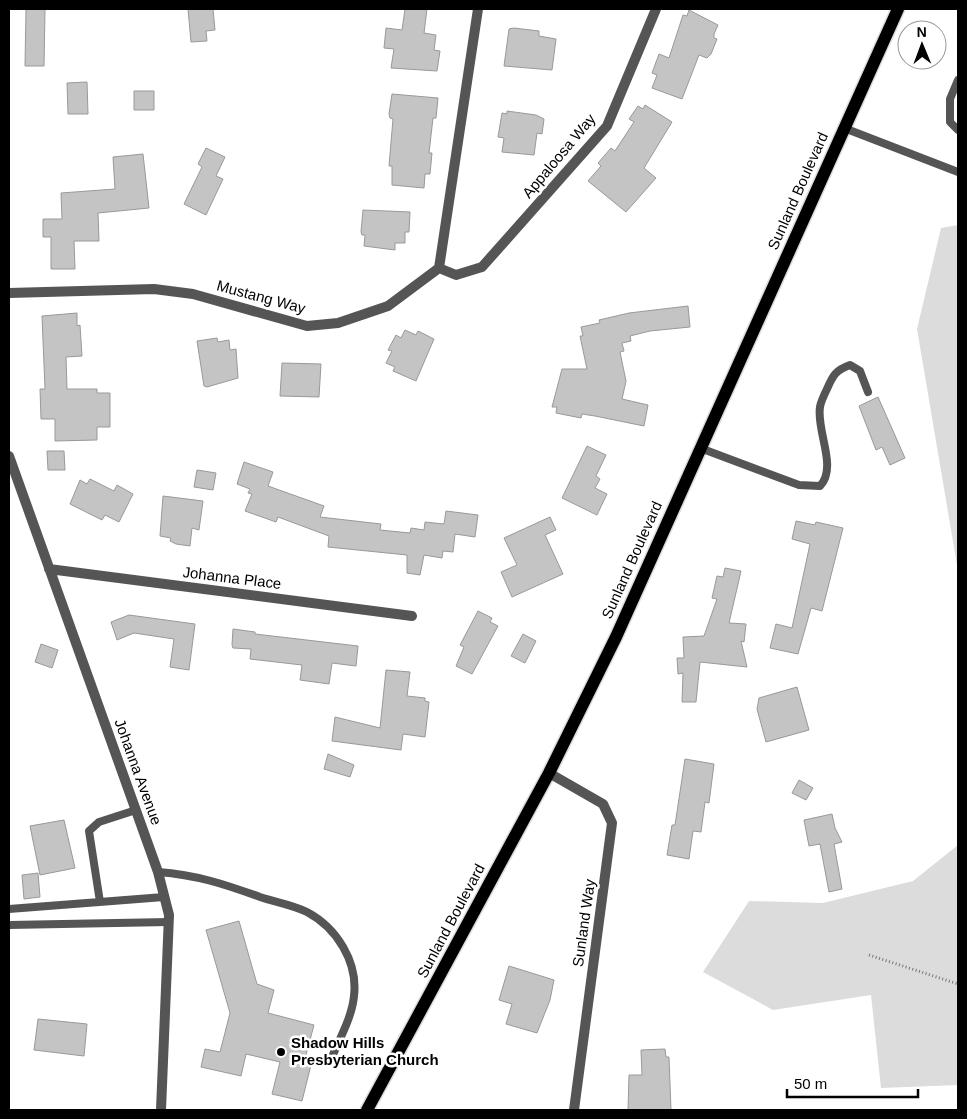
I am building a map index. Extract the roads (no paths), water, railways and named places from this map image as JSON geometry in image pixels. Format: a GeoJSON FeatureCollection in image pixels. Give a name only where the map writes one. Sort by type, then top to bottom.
{"type":"FeatureCollection","features":[{"type":"Feature","properties":{"kind":"main road","name":"Sunland Boulevard"},"geometry":{"type":"LineString","coordinates":[[367,1110],[549,773],[616,637],[898,9]]}},
{"type":"Feature","properties":{"kind":"street"},"geometry":{"type":"LineString","coordinates":[[439,268],[478,9]]}},
{"type":"Feature","properties":{"kind":"street","name":"Appaloosa Way"},"geometry":{"type":"LineString","coordinates":[[439,268],[456,275],[482,267],[607,126],[656,9]]}},
{"type":"Feature","properties":{"kind":"street","name":"Mustang Way"},"geometry":{"type":"LineString","coordinates":[[9,293],[154,289],[193,294],[307,326],[338,323],[388,306],[439,268]]}},
{"type":"Feature","properties":{"kind":"street","name":"Johanna Avenue"},"geometry":{"type":"LineString","coordinates":[[9,456],[158,872],[164,897],[169,922],[161,1110]]}},
{"type":"Feature","properties":{"kind":"street","name":"Johanna Place"},"geometry":{"type":"LineString","coordinates":[[49,569],[412,616]]}},
{"type":"Feature","properties":{"kind":"street","name":"Sunland Way"},"geometry":{"type":"LineString","coordinates":[[549,773],[603,804],[612,823],[574,1110]]}},
{"type":"Feature","properties":{"kind":"lane"},"geometry":{"type":"LineString","coordinates":[[958,80],[950,99],[950,122],[958,130]]}},
{"type":"Feature","properties":{"kind":"lane"},"geometry":{"type":"LineString","coordinates":[[844,128],[958,172]]}},
{"type":"Feature","properties":{"kind":"lane"},"geometry":{"type":"LineString","coordinates":[[700,448],[799,485],[820,486],[826,479],[827,470],[820,427],[820,405],[831,378],[837,370],[850,365],[860,370],[868,392]]}},
{"type":"Feature","properties":{"kind":"lane"},"geometry":{"type":"LineString","coordinates":[[100,902],[89,831],[99,822],[136,810]]}},
{"type":"Feature","properties":{"kind":"lane"},"geometry":{"type":"LineString","coordinates":[[158,872],[211,879],[307,912],[328,927],[348,953],[354,981],[354,998],[332,1057]]}},
{"type":"Feature","properties":{"kind":"lane"},"geometry":{"type":"LineString","coordinates":[[9,909],[164,897]]}},
{"type":"Feature","properties":{"kind":"lane"},"geometry":{"type":"LineString","coordinates":[[9,925],[169,922]]}},
{"type":"Feature","properties":{"kind":"place","name":"Shadow Hills Presbyterian Church"},"geometry":{"type":"Point","coordinates":[281,1052]}}]}
